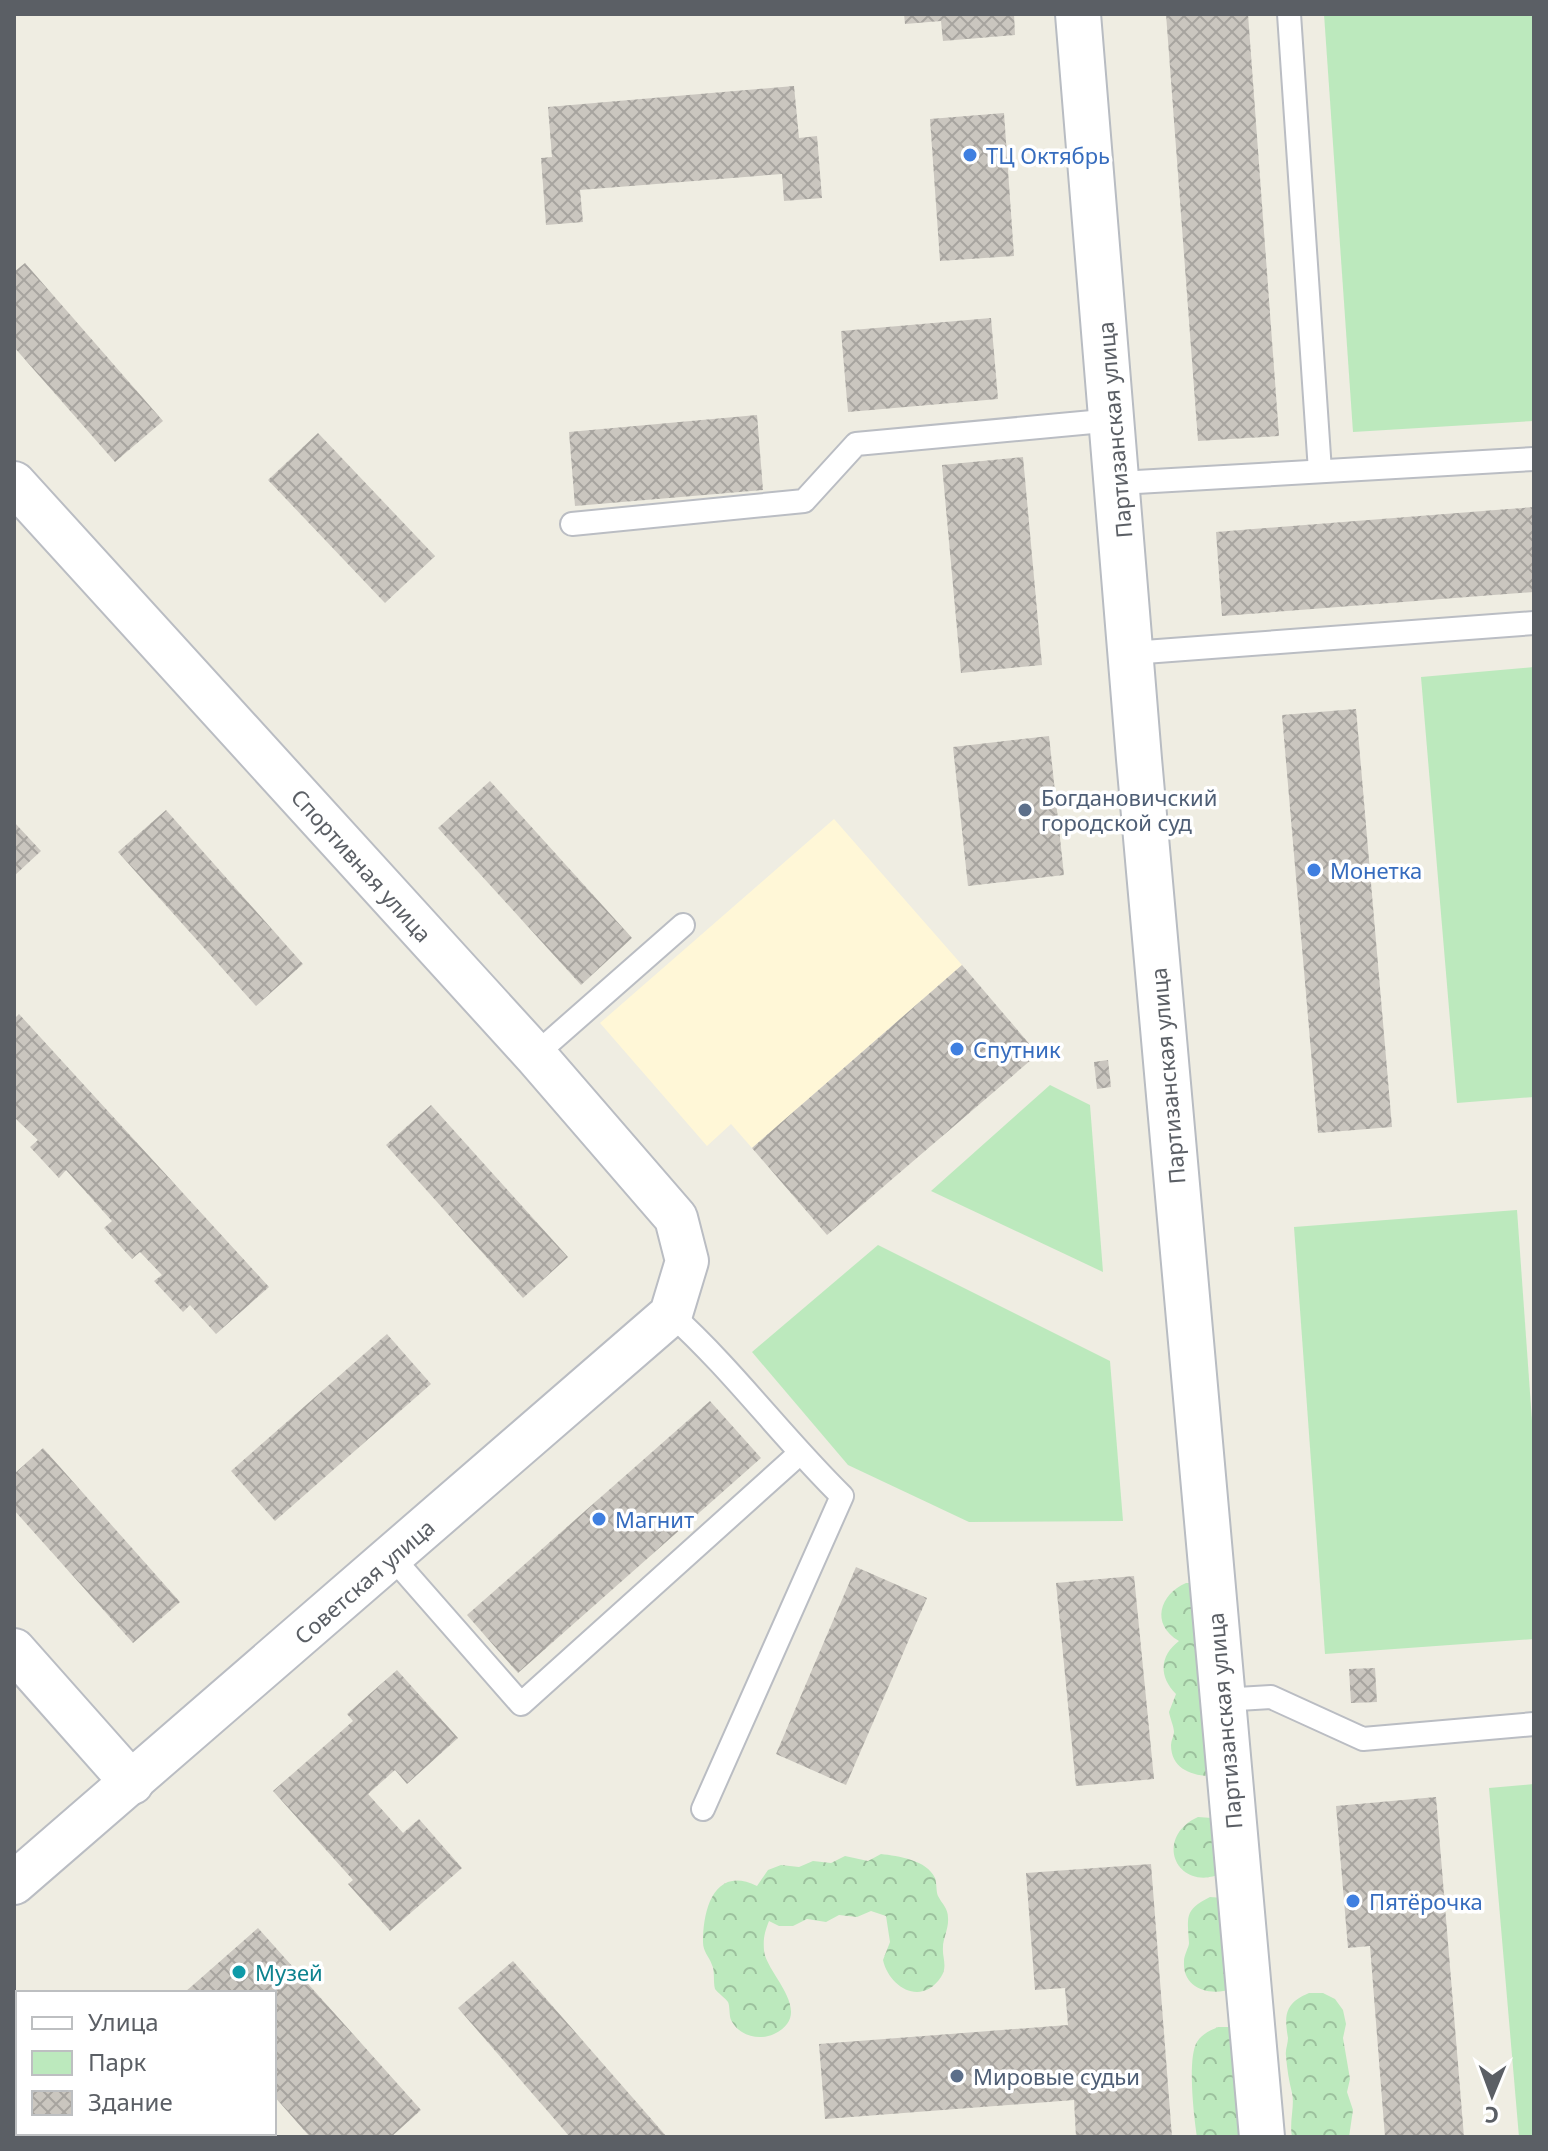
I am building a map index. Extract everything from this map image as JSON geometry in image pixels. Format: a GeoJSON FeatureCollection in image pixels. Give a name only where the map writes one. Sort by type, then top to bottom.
{"type":"FeatureCollection","features":[{"type":"Feature","properties":{"kind":"street","name":"Партизанская улица"},"geometry":{"type":"LineString","coordinates":[[1078,14],[1221,1700],[1262,2137]]}},
{"type":"Feature","properties":{"kind":"street","name":"Спортивная улица"},"geometry":{"type":"LineString","coordinates":[[14,483],[535,1055],[676,1218],[687,1261],[671,1314]]}},
{"type":"Feature","properties":{"kind":"street","name":"Советская улица"},"geometry":{"type":"LineString","coordinates":[[14,1883],[671,1314]]}},
{"type":"Feature","properties":{"kind":"street"},"geometry":{"type":"LineString","coordinates":[[14,1650],[132,1783]]}},
{"type":"Feature","properties":{"kind":"lane"},"geometry":{"type":"LineString","coordinates":[[1289,14],[1320,471]]}},
{"type":"Feature","properties":{"kind":"lane"},"geometry":{"type":"LineString","coordinates":[[572,524],[804,501],[856,444],[1114,420]]}},
{"type":"Feature","properties":{"kind":"lane"},"geometry":{"type":"LineString","coordinates":[[1119,483],[1534,459]]}},
{"type":"Feature","properties":{"kind":"lane"},"geometry":{"type":"LineString","coordinates":[[1131,653],[1534,623]]}},
{"type":"Feature","properties":{"kind":"lane"},"geometry":{"type":"LineString","coordinates":[[535,1055],[683,925]]}},
{"type":"Feature","properties":{"kind":"lane"},"geometry":{"type":"LineString","coordinates":[[671,1314],[710,1349],[799,1454],[842,1496],[703,1809]]}},
{"type":"Feature","properties":{"kind":"lane"},"geometry":{"type":"LineString","coordinates":[[392,1557],[521,1704],[799,1454]]}},
{"type":"Feature","properties":{"kind":"lane"},"geometry":{"type":"LineString","coordinates":[[1221,1700],[1271,1697],[1363,1739],[1534,1724]]}},
{"type":"Feature","properties":{"kind":"shaded area"},"geometry":{"type":"Polygon","coordinates":[[[834,819],[962,965],[752,1148],[731,1124],[707,1146],[600,1023],[834,819]]]}},
{"type":"Feature","properties":{"kind":"green space"},"geometry":{"type":"Polygon","coordinates":[[[1324,14],[1534,14],[1534,421],[1353,432],[1324,14]]]}},
{"type":"Feature","properties":{"kind":"green space"},"geometry":{"type":"Polygon","coordinates":[[[1534,667],[1534,1097],[1457,1103],[1421,677],[1534,667]]]}},
{"type":"Feature","properties":{"kind":"green space"},"geometry":{"type":"Polygon","coordinates":[[[1050,1085],[1090,1105],[1103,1272],[931,1191],[1050,1085]]]}},
{"type":"Feature","properties":{"kind":"green space"},"geometry":{"type":"Polygon","coordinates":[[[1517,1210],[1534,1449],[1534,1639],[1325,1654],[1294,1227],[1517,1210]]]}},
{"type":"Feature","properties":{"kind":"green space"},"geometry":{"type":"Polygon","coordinates":[[[878,1245],[1110,1361],[1123,1521],[969,1522],[848,1465],[752,1352],[878,1245]]]}},
{"type":"Feature","properties":{"kind":"green space"},"geometry":{"type":"Polygon","coordinates":[[[1186,1583],[1200,1583],[1208,1776],[1182,1768],[1172,1753],[1174,1732],[1169,1712],[1176,1694],[1166,1681],[1164,1667],[1168,1653],[1179,1641],[1164,1626],[1162,1610],[1170,1594],[1186,1583]]]}},
{"type":"Feature","properties":{"kind":"green space"},"geometry":{"type":"Polygon","coordinates":[[[1534,1784],[1534,2137],[1519,2137],[1489,1788],[1534,1784]]]}},
{"type":"Feature","properties":{"kind":"green space"},"geometry":{"type":"Polygon","coordinates":[[[1198,1817],[1212,1818],[1223,1873],[1193,1876],[1176,1861],[1176,1838],[1184,1826],[1198,1817]]]}},
{"type":"Feature","properties":{"kind":"green space"},"geometry":{"type":"Polygon","coordinates":[[[881,1854],[919,1863],[935,1878],[937,1894],[948,1918],[941,1977],[924,1991],[915,1992],[899,1985],[886,1970],[883,1960],[890,1942],[886,1916],[871,1911],[857,1917],[839,1915],[826,1922],[807,1919],[793,1926],[779,1926],[769,1921],[765,1935],[766,1959],[786,1993],[791,2015],[786,2025],[768,2036],[750,2036],[739,2030],[731,2020],[728,2002],[715,1989],[713,1967],[703,1945],[705,1917],[714,1894],[730,1881],[757,1886],[768,1870],[781,1865],[799,1867],[813,1861],[831,1863],[845,1856],[868,1861],[881,1854]]]}},
{"type":"Feature","properties":{"kind":"green space"},"geometry":{"type":"Polygon","coordinates":[[[1210,1897],[1224,1898],[1234,1988],[1217,1992],[1193,1985],[1185,1971],[1184,1959],[1189,1943],[1191,1911],[1210,1897]]]}},
{"type":"Feature","properties":{"kind":"green space"},"geometry":{"type":"Polygon","coordinates":[[[1309,1993],[1323,1993],[1335,1999],[1343,2010],[1346,2024],[1343,2038],[1350,2079],[1347,2092],[1353,2110],[1349,2137],[1292,2137],[1293,2098],[1286,2054],[1286,2023],[1291,2006],[1309,1993]]]}},
{"type":"Feature","properties":{"kind":"green space"},"geometry":{"type":"Polygon","coordinates":[[[1218,2027],[1232,2027],[1258,2137],[1197,2137],[1192,2088],[1194,2050],[1201,2037],[1218,2027]]]}},
{"type":"Feature","properties":{"kind":"building"},"geometry":{"type":"Polygon","coordinates":[[[904,14],[1014,14],[1015,35],[943,41],[941,21],[905,24],[904,14]]]}},
{"type":"Feature","properties":{"kind":"building"},"geometry":{"type":"Polygon","coordinates":[[[1166,14],[1248,14],[1279,436],[1198,441],[1166,14]]]}},
{"type":"Feature","properties":{"kind":"building"},"geometry":{"type":"Polygon","coordinates":[[[794,86],[799,138],[817,136],[822,198],[784,201],[782,174],[580,190],[583,222],[546,225],[541,158],[552,157],[548,107],[794,86]]]}},
{"type":"Feature","properties":{"kind":"building"},"geometry":{"type":"Polygon","coordinates":[[[1004,113],[1014,256],[940,261],[930,119],[1004,113]]]}},
{"type":"Feature","properties":{"kind":"building"},"geometry":{"type":"Polygon","coordinates":[[[25,263],[163,421],[115,462],[14,347],[14,272],[25,263]]]}},
{"type":"Feature","properties":{"kind":"building"},"geometry":{"type":"Polygon","coordinates":[[[991,318],[998,399],[848,412],[841,331],[991,318]]]}},
{"type":"Feature","properties":{"kind":"building"},"geometry":{"type":"Polygon","coordinates":[[[757,415],[763,490],[575,506],[569,432],[757,415]]]}},
{"type":"Feature","properties":{"kind":"building"},"geometry":{"type":"Polygon","coordinates":[[[318,433],[435,556],[385,603],[268,480],[318,433]]]}},
{"type":"Feature","properties":{"kind":"building"},"geometry":{"type":"Polygon","coordinates":[[[1023,457],[1042,665],[961,673],[942,465],[1023,457]]]}},
{"type":"Feature","properties":{"kind":"building"},"geometry":{"type":"Polygon","coordinates":[[[1534,507],[1534,592],[1222,616],[1216,532],[1534,507]]]}},
{"type":"Feature","properties":{"kind":"building"},"geometry":{"type":"Polygon","coordinates":[[[1356,709],[1392,1127],[1318,1133],[1282,715],[1356,709]]]}},
{"type":"Feature","properties":{"kind":"building"},"geometry":{"type":"Polygon","coordinates":[[[1049,736],[1064,875],[968,886],[953,747],[1049,736]]]}},
{"type":"Feature","properties":{"kind":"building"},"geometry":{"type":"Polygon","coordinates":[[[490,781],[632,938],[581,985],[438,828],[490,781]]]}},
{"type":"Feature","properties":{"kind":"building"},"geometry":{"type":"Polygon","coordinates":[[[166,810],[303,964],[256,1006],[118,852],[166,810]]]}},
{"type":"Feature","properties":{"kind":"building"},"geometry":{"type":"Polygon","coordinates":[[[14,822],[41,851],[14,876],[14,822]]]}},
{"type":"Feature","properties":{"kind":"building"},"geometry":{"type":"Polygon","coordinates":[[[962,965],[1038,1054],[827,1235],[752,1148],[962,965]]]}},
{"type":"Feature","properties":{"kind":"building"},"geometry":{"type":"Polygon","coordinates":[[[19,1014],[269,1287],[216,1334],[190,1305],[183,1312],[154,1281],[162,1275],[140,1252],[132,1259],[104,1228],[112,1221],[66,1170],[59,1178],[30,1147],[38,1140],[14,1117],[14,1019],[19,1014]]]}},
{"type":"Feature","properties":{"kind":"building"},"geometry":{"type":"Polygon","coordinates":[[[1108,1060],[1111,1087],[1097,1089],[1094,1062],[1108,1060]]]}},
{"type":"Feature","properties":{"kind":"building"},"geometry":{"type":"Polygon","coordinates":[[[431,1105],[568,1257],[523,1298],[386,1145],[431,1105]]]}},
{"type":"Feature","properties":{"kind":"building"},"geometry":{"type":"Polygon","coordinates":[[[387,1334],[431,1384],[275,1521],[231,1471],[387,1334]]]}},
{"type":"Feature","properties":{"kind":"building"},"geometry":{"type":"Polygon","coordinates":[[[710,1401],[761,1458],[518,1673],[467,1615],[710,1401]]]}},
{"type":"Feature","properties":{"kind":"building"},"geometry":{"type":"Polygon","coordinates":[[[43,1448],[180,1602],[133,1643],[14,1510],[14,1474],[43,1448]]]}},
{"type":"Feature","properties":{"kind":"building"},"geometry":{"type":"Polygon","coordinates":[[[856,1567],[927,1598],[846,1785],[776,1754],[856,1567]]]}},
{"type":"Feature","properties":{"kind":"building"},"geometry":{"type":"Polygon","coordinates":[[[1134,1576],[1154,1779],[1076,1786],[1056,1583],[1134,1576]]]}},
{"type":"Feature","properties":{"kind":"building"},"geometry":{"type":"Polygon","coordinates":[[[1375,1668],[1377,1702],[1351,1703],[1349,1669],[1375,1668]]]}},
{"type":"Feature","properties":{"kind":"building"},"geometry":{"type":"Polygon","coordinates":[[[397,1670],[458,1738],[407,1784],[395,1770],[368,1794],[403,1833],[419,1819],[462,1868],[390,1931],[348,1884],[353,1880],[273,1791],[353,1721],[347,1714],[397,1670]]]}},
{"type":"Feature","properties":{"kind":"building"},"geometry":{"type":"Polygon","coordinates":[[[1436,1797],[1464,2137],[1385,2137],[1370,1946],[1348,1948],[1336,1806],[1436,1797]]]}},
{"type":"Feature","properties":{"kind":"building"},"geometry":{"type":"Polygon","coordinates":[[[1151,1864],[1172,2137],[1076,2137],[1074,2100],[825,2119],[819,2044],[1068,2025],[1065,1988],[1035,1990],[1026,1873],[1151,1864]]]}},
{"type":"Feature","properties":{"kind":"building"},"geometry":{"type":"Polygon","coordinates":[[[258,1928],[421,2110],[391,2137],[310,2137],[276,2098],[276,1991],[186,1991],[258,1928]]]}},
{"type":"Feature","properties":{"kind":"building"},"geometry":{"type":"Polygon","coordinates":[[[513,1961],[667,2137],[570,2137],[458,2008],[513,1961]]]}},
{"type":"Feature","properties":{"kind":"building"},"geometry":{"type":"Polygon","coordinates":[[[16,2058],[16,2135],[30,2135],[28,2137],[14,2137],[16,2058]]]}},
{"type":"Feature","properties":{"kind":"building"},"geometry":{"type":"Polygon","coordinates":[[[84,2135],[195,2137],[85,2137],[84,2135]]]}},
{"type":"Feature","properties":{"kind":"place","name":"ТЦ Октябрь"},"geometry":{"type":"Point","coordinates":[970,155]}},
{"type":"Feature","properties":{"kind":"place","name":"Богдановичский городской суд"},"geometry":{"type":"Point","coordinates":[1025,810]}},
{"type":"Feature","properties":{"kind":"place","name":"Монетка"},"geometry":{"type":"Point","coordinates":[1314,870]}},
{"type":"Feature","properties":{"kind":"place","name":"Спутник"},"geometry":{"type":"Point","coordinates":[957,1049]}},
{"type":"Feature","properties":{"kind":"place","name":"Магнит"},"geometry":{"type":"Point","coordinates":[599,1519]}},
{"type":"Feature","properties":{"kind":"place","name":"Пятёрочка"},"geometry":{"type":"Point","coordinates":[1353,1901]}},
{"type":"Feature","properties":{"kind":"place","name":"Музей"},"geometry":{"type":"Point","coordinates":[239,1972]}},
{"type":"Feature","properties":{"kind":"place","name":"Мировые судьи"},"geometry":{"type":"Point","coordinates":[957,2076]}}]}
